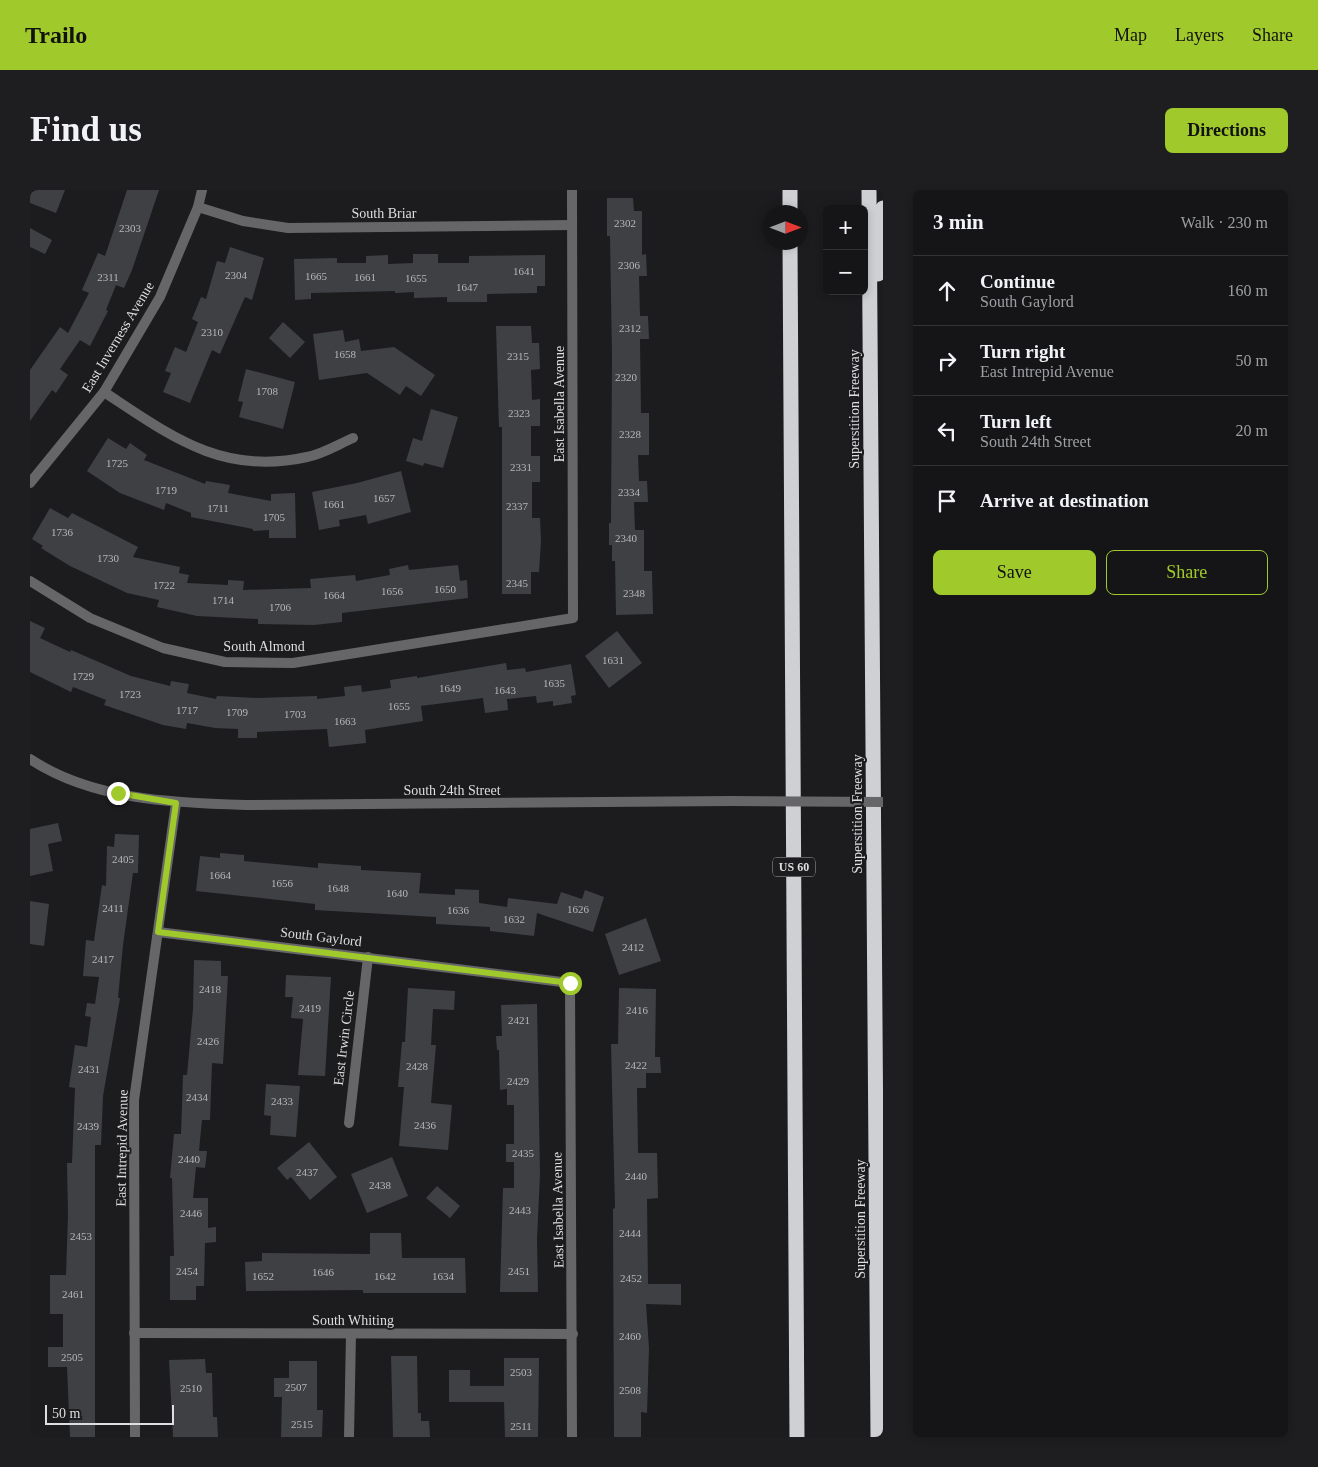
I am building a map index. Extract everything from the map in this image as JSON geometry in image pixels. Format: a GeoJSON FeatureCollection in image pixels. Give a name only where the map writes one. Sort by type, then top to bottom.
{"type":"FeatureCollection","features":[{"type":"Feature","properties":{"kind":"highway"},"geometry":{"type":"LineString","coordinates":[[790,190],[790,205]]}},
{"type":"Feature","properties":{"kind":"highway","name":"Superstition Freeway"},"geometry":{"type":"LineString","coordinates":[[869,190],[878,1437]]}},
{"type":"Feature","properties":{"kind":"highway"},"geometry":{"type":"LineString","coordinates":[[870,385],[883,208]]}},
{"type":"Feature","properties":{"kind":"highway","name":"US 60"},"geometry":{"type":"LineString","coordinates":[[790,250],[797,1437]]}},
{"type":"Feature","properties":{"kind":"street","name":"East Inverness Avenue"},"geometry":{"type":"LineString","coordinates":[[30,483],[104,392],[160,297],[198,207],[202,190]]}},
{"type":"Feature","properties":{"kind":"street","name":"East Isabella Avenue"},"geometry":{"type":"LineString","coordinates":[[572,190],[573,618]]}},
{"type":"Feature","properties":{"kind":"street","name":"South Briar"},"geometry":{"type":"LineString","coordinates":[[198,207],[243,221],[288,228],[572,225]]}},
{"type":"Feature","properties":{"kind":"street"},"geometry":{"type":"LineString","coordinates":[[104,392],[175,439],[219,457],[262,463],[308,457],[353,438]]}},
{"type":"Feature","properties":{"kind":"street","name":"South Almond"},"geometry":{"type":"LineString","coordinates":[[30,581],[90,618],[163,648],[224,662],[292,663],[573,618]]}},
{"type":"Feature","properties":{"kind":"street","name":"South 24th Street"},"geometry":{"type":"LineString","coordinates":[[30,759],[51,773],[110,791],[176,803],[246,805],[731,801],[883,802]]}},
{"type":"Feature","properties":{"kind":"street","name":"East Intrepid Avenue"},"geometry":{"type":"LineString","coordinates":[[135,1437],[134,1100],[176,803]]}},
{"type":"Feature","properties":{"kind":"street","name":"South Gaylord"},"geometry":{"type":"LineString","coordinates":[[158,932],[570,983]]}},
{"type":"Feature","properties":{"kind":"street","name":"East Irwin Circle"},"geometry":{"type":"LineString","coordinates":[[348,1123],[368,957]]}},
{"type":"Feature","properties":{"kind":"street","name":"East Isabella Avenue"},"geometry":{"type":"LineString","coordinates":[[570,983],[572,1437]]}},
{"type":"Feature","properties":{"kind":"street","name":"South Whiting"},"geometry":{"type":"LineString","coordinates":[[134,1333],[573,1334]]}},
{"type":"Feature","properties":{"kind":"street"},"geometry":{"type":"LineString","coordinates":[[349,1437],[350,1334]]}},
{"type":"Feature","properties":{"kind":"building"},"geometry":{"type":"Polygon","coordinates":[[[30,190],[65,190],[56,213],[30,203],[30,190]]]}},
{"type":"Feature","properties":{"kind":"building"},"geometry":{"type":"Polygon","coordinates":[[[127,190],[159,190],[132,270],[124,288],[116,285],[106,310],[108,311],[90,346],[80,340],[60,369],[68,375],[56,393],[52,390],[30,421],[30,370],[60,327],[68,333],[89,293],[82,290],[98,253],[105,256],[127,190]]]}},
{"type":"Feature","properties":{"kind":"building"},"geometry":{"type":"Polygon","coordinates":[[[607,198],[633,198],[634,211],[642,211],[642,255],[646,254],[647,276],[639,276],[640,316],[648,316],[649,339],[640,339],[641,413],[649,413],[649,455],[638,455],[639,481],[647,481],[648,502],[634,502],[635,530],[644,530],[644,571],[652,571],[653,614],[616,615],[615,561],[612,561],[612,545],[609,545],[609,523],[611,523],[612,356],[610,236],[607,236],[607,198]]]}},
{"type":"Feature","properties":{"kind":"building"},"geometry":{"type":"Polygon","coordinates":[[[30,228],[52,240],[45,254],[30,247],[30,228]]]}},
{"type":"Feature","properties":{"kind":"building"},"geometry":{"type":"Polygon","coordinates":[[[230,247],[264,258],[252,300],[245,297],[220,354],[212,350],[190,403],[163,392],[171,373],[165,371],[175,347],[186,352],[198,322],[192,319],[201,297],[206,299],[217,261],[225,263],[230,247]]]}},
{"type":"Feature","properties":{"kind":"building"},"geometry":{"type":"Polygon","coordinates":[[[413,254],[438,254],[438,263],[469,263],[469,256],[545,255],[545,286],[537,286],[537,293],[487,294],[487,302],[447,302],[447,297],[414,298],[414,292],[395,293],[395,291],[311,293],[311,299],[295,300],[294,259],[337,258],[337,263],[366,263],[366,256],[388,255],[388,264],[413,263],[413,254]]]}},
{"type":"Feature","properties":{"kind":"building"},"geometry":{"type":"Polygon","coordinates":[[[283,322],[305,342],[290,358],[269,338],[283,322]]]}},
{"type":"Feature","properties":{"kind":"building"},"geometry":{"type":"Polygon","coordinates":[[[496,326],[531,326],[532,343],[539,343],[540,369],[531,370],[532,400],[540,399],[540,426],[531,426],[531,456],[540,456],[540,482],[532,482],[532,518],[540,518],[541,540],[539,572],[531,572],[531,594],[502,594],[502,427],[499,427],[496,326]]]}},
{"type":"Feature","properties":{"kind":"building"},"geometry":{"type":"Polygon","coordinates":[[[343,330],[345,342],[359,339],[361,351],[394,347],[435,375],[421,396],[406,386],[400,395],[367,373],[319,380],[313,334],[343,330]]]}},
{"type":"Feature","properties":{"kind":"building"},"geometry":{"type":"Polygon","coordinates":[[[246,369],[295,382],[283,429],[239,417],[243,402],[238,401],[246,369]]]}},
{"type":"Feature","properties":{"kind":"building"},"geometry":{"type":"Polygon","coordinates":[[[431,409],[458,417],[443,468],[424,463],[423,466],[406,461],[413,438],[422,441],[431,409]]]}},
{"type":"Feature","properties":{"kind":"building"},"geometry":{"type":"Polygon","coordinates":[[[108,438],[126,449],[130,443],[147,455],[144,460],[205,484],[206,481],[230,485],[228,493],[271,501],[271,494],[295,493],[296,538],[269,538],[269,530],[253,531],[253,529],[191,517],[191,513],[166,503],[164,510],[120,493],[87,471],[108,438]]]}},
{"type":"Feature","properties":{"kind":"building"},"geometry":{"type":"Polygon","coordinates":[[[401,471],[411,512],[368,524],[366,515],[339,520],[340,526],[319,530],[312,492],[357,483],[401,471]]]}},
{"type":"Feature","properties":{"kind":"building"},"geometry":{"type":"Polygon","coordinates":[[[50,508],[68,518],[72,513],[138,547],[133,557],[180,567],[179,573],[189,575],[187,583],[228,585],[228,580],[244,581],[243,590],[311,588],[310,579],[355,575],[356,581],[390,575],[389,569],[408,565],[409,570],[458,565],[460,581],[467,580],[468,598],[342,613],[342,622],[314,625],[258,624],[258,619],[197,616],[157,607],[159,600],[127,593],[70,566],[41,548],[43,546],[32,539],[50,508]]]}},
{"type":"Feature","properties":{"kind":"building"},"geometry":{"type":"Polygon","coordinates":[[[30,621],[45,628],[40,638],[70,652],[71,650],[131,676],[170,686],[171,681],[189,684],[187,693],[216,699],[217,696],[258,698],[317,696],[317,699],[345,696],[344,687],[361,685],[362,692],[391,688],[390,680],[417,676],[417,678],[506,663],[507,670],[525,668],[526,672],[571,664],[576,695],[571,696],[572,703],[553,706],[553,701],[537,703],[536,696],[507,699],[508,710],[485,713],[483,698],[421,706],[423,721],[365,730],[366,743],[329,747],[327,729],[257,732],[257,738],[238,738],[238,729],[215,728],[187,723],[186,729],[163,725],[104,705],[106,700],[73,687],[71,692],[30,672],[30,621]]]}},
{"type":"Feature","properties":{"kind":"building"},"geometry":{"type":"Polygon","coordinates":[[[617,631],[642,663],[609,688],[585,656],[617,631]]]}},
{"type":"Feature","properties":{"kind":"building"},"geometry":{"type":"Polygon","coordinates":[[[58,823],[62,841],[48,844],[53,871],[30,876],[30,829],[58,823]]]}},
{"type":"Feature","properties":{"kind":"building"},"geometry":{"type":"Polygon","coordinates":[[[115,834],[139,835],[138,873],[133,873],[123,945],[118,998],[120,998],[103,1096],[101,1145],[95,1145],[95,1437],[70,1437],[67,1367],[48,1367],[48,1347],[63,1347],[63,1314],[50,1314],[50,1275],[66,1275],[67,1163],[72,1163],[75,1088],[69,1087],[75,1045],[87,1047],[91,1017],[85,1016],[87,1003],[95,1004],[99,977],[83,976],[86,940],[94,941],[102,885],[106,886],[107,846],[114,847],[115,834]]]}},
{"type":"Feature","properties":{"kind":"building"},"geometry":{"type":"Polygon","coordinates":[[[220,853],[244,855],[244,861],[318,868],[318,863],[361,866],[361,870],[421,873],[419,893],[455,895],[455,889],[479,890],[479,903],[507,907],[508,898],[557,904],[561,892],[582,899],[585,890],[604,897],[593,932],[537,913],[534,936],[490,931],[490,927],[436,924],[436,917],[315,910],[315,904],[196,891],[200,856],[220,858],[220,853]]]}},
{"type":"Feature","properties":{"kind":"building"},"geometry":{"type":"Polygon","coordinates":[[[30,901],[49,904],[44,946],[30,944],[30,901]]]}},
{"type":"Feature","properties":{"kind":"building"},"geometry":{"type":"Polygon","coordinates":[[[646,918],[661,961],[619,975],[605,934],[646,918]]]}},
{"type":"Feature","properties":{"kind":"building"},"geometry":{"type":"Polygon","coordinates":[[[194,960],[221,961],[221,976],[228,976],[223,1064],[212,1063],[210,1120],[202,1120],[199,1151],[207,1151],[205,1168],[196,1167],[193,1198],[208,1198],[208,1228],[216,1227],[216,1242],[205,1243],[204,1286],[196,1286],[196,1300],[170,1300],[170,1256],[174,1256],[172,1178],[170,1178],[174,1134],[181,1134],[183,1075],[187,1075],[193,1009],[194,960]]]}},
{"type":"Feature","properties":{"kind":"building"},"geometry":{"type":"Polygon","coordinates":[[[286,975],[331,977],[325,1076],[298,1075],[303,1019],[291,1018],[293,997],[285,997],[286,975]]]}},
{"type":"Feature","properties":{"kind":"building"},"geometry":{"type":"Polygon","coordinates":[[[408,988],[455,991],[454,1010],[433,1009],[431,1045],[436,1045],[431,1103],[452,1105],[448,1150],[399,1146],[404,1087],[398,1087],[402,1042],[405,1042],[408,988]]]}},
{"type":"Feature","properties":{"kind":"building"},"geometry":{"type":"Polygon","coordinates":[[[619,988],[656,989],[655,1057],[660,1057],[661,1073],[646,1073],[646,1088],[637,1088],[638,1153],[657,1153],[658,1198],[647,1199],[648,1284],[681,1284],[681,1305],[646,1304],[649,1348],[647,1413],[641,1412],[641,1437],[614,1437],[613,1209],[615,1208],[611,1044],[618,1044],[619,988]]]}},
{"type":"Feature","properties":{"kind":"building"},"geometry":{"type":"Polygon","coordinates":[[[537,1004],[540,1174],[537,1239],[538,1292],[500,1292],[503,1188],[514,1188],[514,1162],[506,1162],[506,1144],[514,1144],[514,1105],[507,1105],[507,1089],[500,1090],[499,1050],[497,1050],[496,1036],[502,1036],[501,1005],[537,1004]]]}},
{"type":"Feature","properties":{"kind":"building"},"geometry":{"type":"Polygon","coordinates":[[[266,1084],[300,1086],[296,1137],[270,1135],[271,1116],[264,1115],[266,1084]]]}},
{"type":"Feature","properties":{"kind":"building"},"geometry":{"type":"Polygon","coordinates":[[[309,1142],[337,1177],[310,1200],[291,1177],[287,1180],[277,1168],[309,1142]]]}},
{"type":"Feature","properties":{"kind":"building"},"geometry":{"type":"Polygon","coordinates":[[[392,1157],[408,1196],[367,1213],[351,1174],[392,1157]]]}},
{"type":"Feature","properties":{"kind":"building"},"geometry":{"type":"Polygon","coordinates":[[[437,1186],[460,1206],[450,1218],[426,1198],[437,1186]]]}},
{"type":"Feature","properties":{"kind":"building"},"geometry":{"type":"Polygon","coordinates":[[[370,1233],[401,1233],[402,1258],[465,1258],[466,1293],[363,1293],[363,1290],[246,1291],[245,1262],[262,1261],[262,1253],[370,1254],[370,1233]]]}},
{"type":"Feature","properties":{"kind":"building"},"geometry":{"type":"Polygon","coordinates":[[[391,1356],[417,1356],[418,1413],[421,1413],[421,1421],[429,1421],[430,1437],[393,1437],[391,1356]]]}},
{"type":"Feature","properties":{"kind":"building"},"geometry":{"type":"Polygon","coordinates":[[[504,1358],[539,1358],[538,1437],[505,1437],[504,1402],[449,1402],[449,1370],[470,1370],[470,1386],[504,1386],[504,1358]]]}},
{"type":"Feature","properties":{"kind":"building"},"geometry":{"type":"Polygon","coordinates":[[[205,1359],[206,1373],[212,1373],[213,1417],[217,1417],[218,1437],[173,1437],[169,1360],[205,1359]]]}},
{"type":"Feature","properties":{"kind":"building"},"geometry":{"type":"Polygon","coordinates":[[[289,1361],[317,1361],[317,1410],[323,1410],[322,1437],[281,1437],[282,1397],[274,1397],[274,1378],[289,1378],[289,1361]]]}},
{"type":"Feature","properties":{"kind":"route"},"geometry":{"type":"LineString","coordinates":[[118,793],[176,803],[158,932],[570,983]]}}]}
